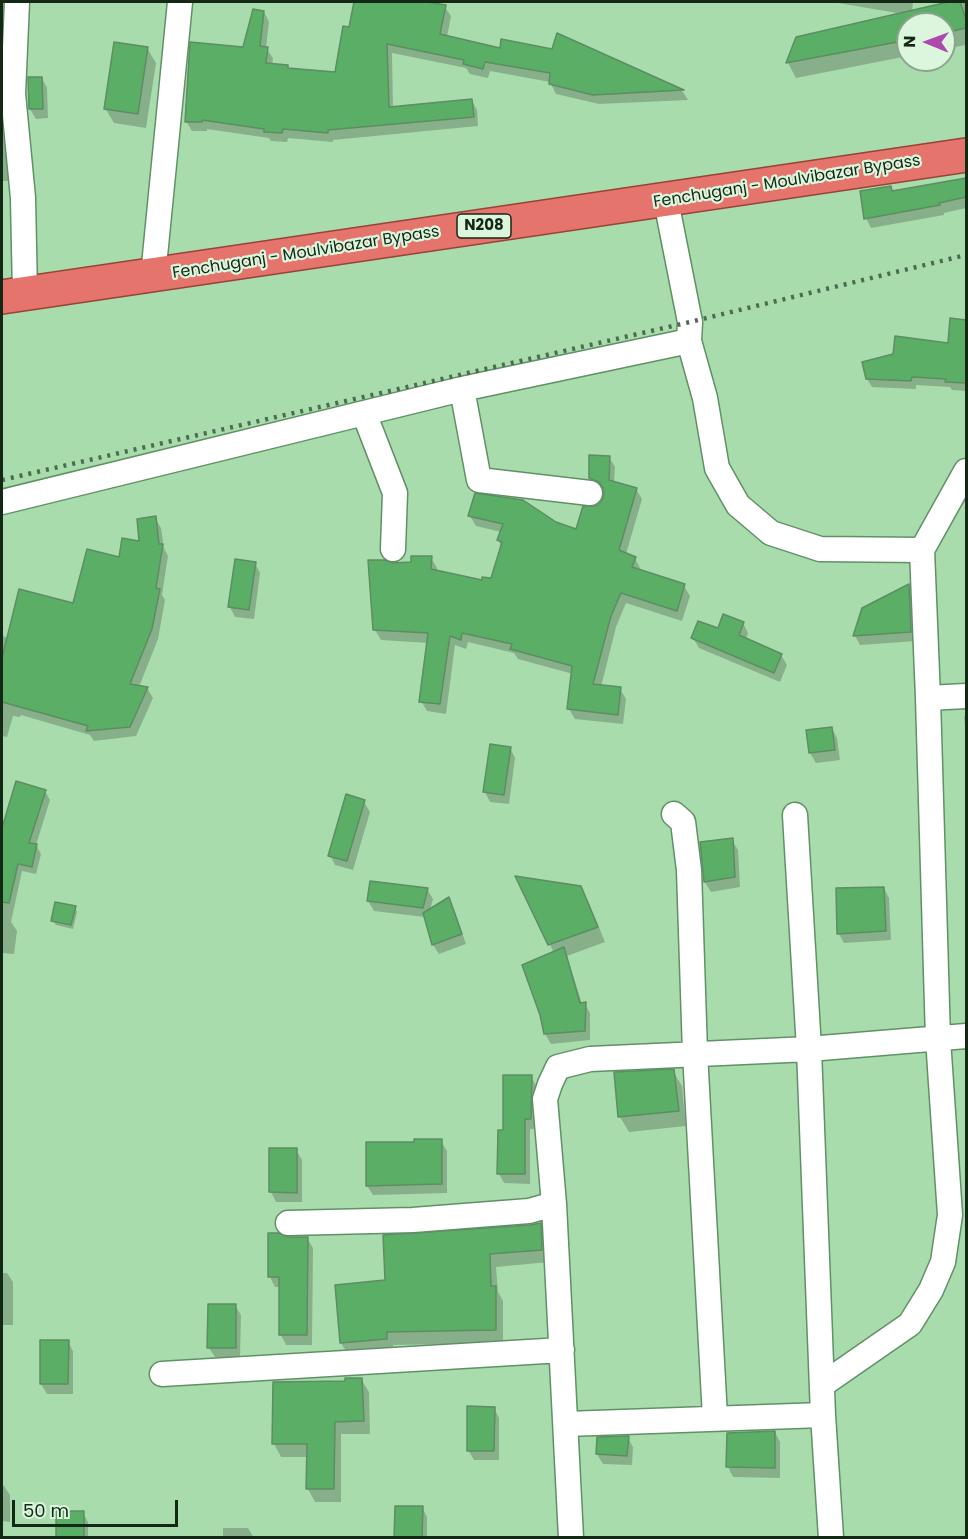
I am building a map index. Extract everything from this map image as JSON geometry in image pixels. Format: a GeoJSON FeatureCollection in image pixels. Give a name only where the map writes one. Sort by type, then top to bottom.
{"type":"FeatureCollection","features":[{"type":"Feature","properties":{"kind":"highway","name":"Fenchuganj - Moulvibazar Bypass"},"geometry":{"type":"LineString","coordinates":[[13,296],[966,155]]}},
{"type":"Feature","properties":{"kind":"street"},"geometry":{"type":"LineString","coordinates":[[13,296],[23,198],[13,94],[17,2]]}},
{"type":"Feature","properties":{"kind":"street"},"geometry":{"type":"LineString","coordinates":[[153,276],[180,2]]}},
{"type":"Feature","properties":{"kind":"street"},"geometry":{"type":"LineString","coordinates":[[666,201],[690,322],[689,341],[705,398],[717,468],[738,505],[771,533],[820,549],[922,550]]}},
{"type":"Feature","properties":{"kind":"street"},"geometry":{"type":"LineString","coordinates":[[2,502],[462,389],[689,341]]}},
{"type":"Feature","properties":{"kind":"street"},"geometry":{"type":"LineString","coordinates":[[462,389],[479,480],[590,493]]}},
{"type":"Feature","properties":{"kind":"street"},"geometry":{"type":"LineString","coordinates":[[364,413],[395,492],[393,549]]}},
{"type":"Feature","properties":{"kind":"street"},"geometry":{"type":"LineString","coordinates":[[822,1385],[910,1324],[931,1290],[943,1262],[950,1215],[938,1039],[922,550],[966,471]]}},
{"type":"Feature","properties":{"kind":"street"},"geometry":{"type":"LineString","coordinates":[[928,698],[966,696]]}},
{"type":"Feature","properties":{"kind":"street"},"geometry":{"type":"LineString","coordinates":[[674,814],[683,822],[689,870],[695,1053],[715,1418]]}},
{"type":"Feature","properties":{"kind":"street"},"geometry":{"type":"LineString","coordinates":[[795,815],[809,1048],[823,1415],[831,1538]]}},
{"type":"Feature","properties":{"kind":"street"},"geometry":{"type":"LineString","coordinates":[[571,1538],[554,1204],[545,1099],[549,1083],[558,1067],[590,1059],[809,1048],[966,1036]]}},
{"type":"Feature","properties":{"kind":"street"},"geometry":{"type":"LineString","coordinates":[[288,1223],[413,1220],[529,1211],[554,1204]]}},
{"type":"Feature","properties":{"kind":"street"},"geometry":{"type":"LineString","coordinates":[[162,1374],[561,1350]]}},
{"type":"Feature","properties":{"kind":"street"},"geometry":{"type":"LineString","coordinates":[[566,1424],[823,1415]]}},
{"type":"Feature","properties":{"kind":"building"},"geometry":{"type":"Polygon","coordinates":[[[354,2],[427,2],[446,5],[440,34],[500,48],[501,39],[552,49],[557,33],[684,90],[593,95],[549,84],[550,73],[485,62],[483,69],[463,64],[464,60],[387,44],[389,107],[472,99],[474,117],[328,130],[328,133],[283,129],[282,133],[264,132],[264,129],[202,120],[202,122],[185,122],[190,42],[243,47],[253,9],[264,11],[260,46],[268,47],[266,63],[288,65],[288,68],[335,72],[343,26],[349,27],[354,2]]]}},
{"type":"Feature","properties":{"kind":"building"},"geometry":{"type":"Polygon","coordinates":[[[948,2],[960,2],[966,19],[966,28],[956,30],[956,12],[905,12],[948,2]]]}},
{"type":"Feature","properties":{"kind":"building"},"geometry":{"type":"Polygon","coordinates":[[[896,14],[896,42],[786,63],[796,37],[896,14]]]}},
{"type":"Feature","properties":{"kind":"building"},"geometry":{"type":"Polygon","coordinates":[[[114,42],[148,47],[138,114],[104,109],[114,42]]]}},
{"type":"Feature","properties":{"kind":"building"},"geometry":{"type":"Polygon","coordinates":[[[28,77],[42,77],[43,109],[29,109],[28,77]]]}},
{"type":"Feature","properties":{"kind":"building"},"geometry":{"type":"Polygon","coordinates":[[[966,178],[966,197],[939,203],[940,205],[864,219],[860,191],[891,186],[892,191],[966,178]]]}},
{"type":"Feature","properties":{"kind":"building"},"geometry":{"type":"Polygon","coordinates":[[[950,318],[966,320],[966,383],[912,377],[911,381],[866,379],[862,362],[893,354],[895,336],[948,343],[950,318]]]}},
{"type":"Feature","properties":{"kind":"building"},"geometry":{"type":"Polygon","coordinates":[[[589,455],[610,456],[609,480],[637,488],[619,550],[636,557],[632,567],[685,584],[677,611],[621,593],[611,616],[593,684],[621,687],[618,715],[567,709],[572,666],[510,649],[512,644],[462,633],[461,640],[450,636],[440,704],[419,702],[428,633],[373,630],[368,560],[385,560],[393,563],[411,562],[411,556],[432,556],[431,569],[482,580],[482,577],[491,578],[502,542],[497,540],[503,524],[468,516],[475,493],[523,500],[556,522],[576,529],[583,506],[596,506],[604,495],[599,482],[589,478],[589,455]]]}},
{"type":"Feature","properties":{"kind":"building"},"geometry":{"type":"Polygon","coordinates":[[[156,516],[159,544],[163,544],[156,588],[160,589],[152,629],[130,684],[148,687],[130,727],[86,731],[88,726],[2,702],[2,658],[19,589],[73,603],[87,549],[119,557],[122,538],[139,541],[137,519],[156,516]]]}},
{"type":"Feature","properties":{"kind":"building"},"geometry":{"type":"Polygon","coordinates":[[[235,559],[256,562],[249,610],[228,607],[235,559]]]}},
{"type":"Feature","properties":{"kind":"building"},"geometry":{"type":"Polygon","coordinates":[[[909,584],[911,632],[853,636],[862,608],[909,584]]]}},
{"type":"Feature","properties":{"kind":"building"},"geometry":{"type":"Polygon","coordinates":[[[723,614],[744,622],[739,635],[782,654],[774,673],[691,638],[698,621],[718,628],[723,614]]]}},
{"type":"Feature","properties":{"kind":"building"},"geometry":{"type":"Polygon","coordinates":[[[832,727],[835,750],[809,753],[806,730],[832,727]]]}},
{"type":"Feature","properties":{"kind":"building"},"geometry":{"type":"Polygon","coordinates":[[[490,744],[511,747],[504,795],[483,792],[490,744]]]}},
{"type":"Feature","properties":{"kind":"building"},"geometry":{"type":"Polygon","coordinates":[[[16,781],[46,790],[29,843],[37,844],[32,867],[18,864],[9,903],[2,902],[2,828],[16,781]]]}},
{"type":"Feature","properties":{"kind":"building"},"geometry":{"type":"Polygon","coordinates":[[[346,794],[365,800],[347,861],[328,856],[346,794]]]}},
{"type":"Feature","properties":{"kind":"building"},"geometry":{"type":"Polygon","coordinates":[[[733,838],[735,877],[704,882],[700,842],[733,838]]]}},
{"type":"Feature","properties":{"kind":"building"},"geometry":{"type":"Polygon","coordinates":[[[515,876],[581,886],[598,927],[548,945],[515,876]]]}},
{"type":"Feature","properties":{"kind":"building"},"geometry":{"type":"Polygon","coordinates":[[[370,881],[428,888],[423,908],[367,901],[370,881]]]}},
{"type":"Feature","properties":{"kind":"building"},"geometry":{"type":"Polygon","coordinates":[[[884,887],[886,931],[837,934],[836,888],[884,887]]]}},
{"type":"Feature","properties":{"kind":"building"},"geometry":{"type":"Polygon","coordinates":[[[449,897],[462,934],[432,945],[423,913],[449,897]]]}},
{"type":"Feature","properties":{"kind":"building"},"geometry":{"type":"Polygon","coordinates":[[[55,902],[76,906],[71,925],[51,921],[55,902]]]}},
{"type":"Feature","properties":{"kind":"building"},"geometry":{"type":"Polygon","coordinates":[[[564,947],[580,1003],[586,1002],[585,1031],[544,1034],[540,1015],[522,965],[564,947]]]}},
{"type":"Feature","properties":{"kind":"building"},"geometry":{"type":"Polygon","coordinates":[[[674,1069],[679,1111],[618,1117],[614,1072],[674,1069]]]}},
{"type":"Feature","properties":{"kind":"building"},"geometry":{"type":"Polygon","coordinates":[[[503,1075],[532,1075],[531,1119],[525,1119],[525,1174],[497,1174],[498,1130],[503,1130],[503,1075]]]}},
{"type":"Feature","properties":{"kind":"building"},"geometry":{"type":"Polygon","coordinates":[[[414,1139],[442,1139],[442,1184],[366,1186],[366,1142],[414,1142],[414,1139]]]}},
{"type":"Feature","properties":{"kind":"building"},"geometry":{"type":"Polygon","coordinates":[[[269,1148],[297,1148],[297,1193],[269,1192],[269,1148]]]}},
{"type":"Feature","properties":{"kind":"building"},"geometry":{"type":"Polygon","coordinates":[[[541,1223],[542,1250],[490,1254],[491,1286],[496,1286],[496,1330],[387,1332],[387,1339],[340,1343],[335,1285],[385,1280],[383,1235],[541,1223]]]}},
{"type":"Feature","properties":{"kind":"building"},"geometry":{"type":"Polygon","coordinates":[[[268,1233],[279,1233],[288,1237],[308,1237],[307,1335],[279,1335],[279,1277],[268,1277],[268,1233]]]}},
{"type":"Feature","properties":{"kind":"building"},"geometry":{"type":"Polygon","coordinates":[[[208,1304],[236,1304],[236,1348],[207,1348],[208,1304]]]}},
{"type":"Feature","properties":{"kind":"building"},"geometry":{"type":"Polygon","coordinates":[[[40,1340],[69,1340],[68,1384],[40,1384],[40,1340]]]}},
{"type":"Feature","properties":{"kind":"building"},"geometry":{"type":"Polygon","coordinates":[[[345,1378],[362,1378],[364,1421],[335,1422],[334,1489],[306,1489],[307,1444],[272,1444],[273,1382],[345,1381],[345,1378]]]}},
{"type":"Feature","properties":{"kind":"building"},"geometry":{"type":"Polygon","coordinates":[[[467,1406],[495,1407],[494,1451],[467,1451],[467,1406]]]}},
{"type":"Feature","properties":{"kind":"building"},"geometry":{"type":"Polygon","coordinates":[[[775,1431],[775,1468],[726,1467],[727,1433],[775,1431]]]}},
{"type":"Feature","properties":{"kind":"building"},"geometry":{"type":"Polygon","coordinates":[[[629,1436],[627,1456],[596,1454],[597,1437],[629,1436]]]}},
{"type":"Feature","properties":{"kind":"building"},"geometry":{"type":"Polygon","coordinates":[[[395,1506],[423,1506],[422,1538],[394,1538],[395,1506]]]}},
{"type":"Feature","properties":{"kind":"building"},"geometry":{"type":"Polygon","coordinates":[[[56,1511],[84,1511],[84,1538],[56,1538],[56,1511]]]}},
{"type":"Feature","properties":{"kind":"railway"},"geometry":{"type":"LineString","coordinates":[[2,480],[690,322],[966,255]]}}]}
